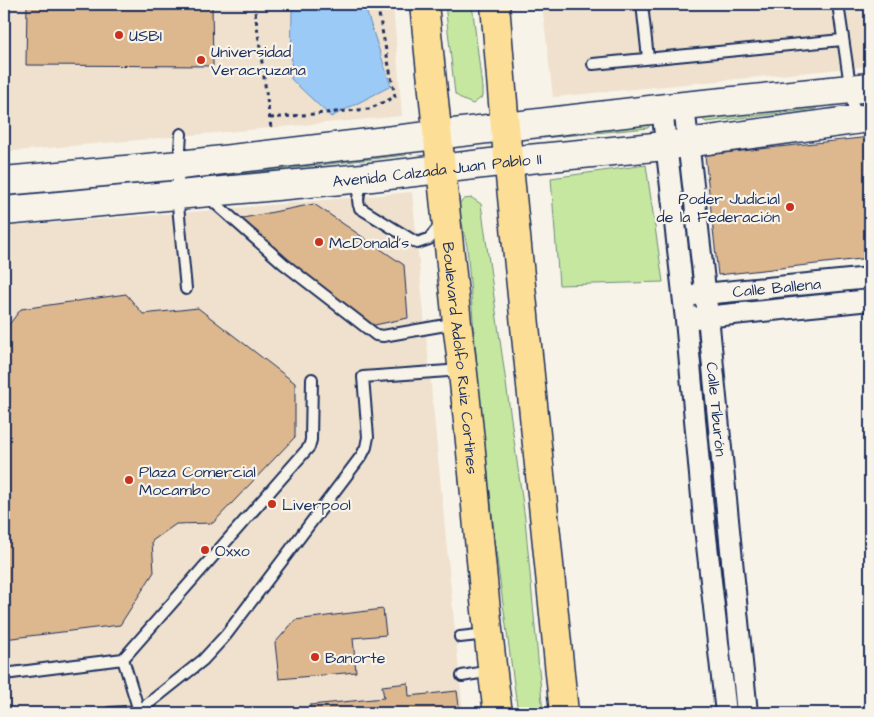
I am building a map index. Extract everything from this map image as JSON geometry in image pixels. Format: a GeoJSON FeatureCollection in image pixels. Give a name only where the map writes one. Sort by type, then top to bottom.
{"type":"FeatureCollection","features":[{"type":"Feature","properties":{"kind":"main road","name":"Boulevard Adolfo Ruiz Cortines"},"geometry":{"type":"LineString","coordinates":[[424,4],[456,323],[463,370],[488,634],[498,713]]}},
{"type":"Feature","properties":{"kind":"main road"},"geometry":{"type":"LineString","coordinates":[[495,4],[508,161],[564,713]]}},
{"type":"Feature","properties":{"kind":"main road","name":"Avenida Calzada Juan Pablo II"},"geometry":{"type":"LineString","coordinates":[[4,181],[180,165],[673,107],[860,88]]}},
{"type":"Feature","properties":{"kind":"main road","name":"Avenida Calzada Juan Pablo II"},"geometry":{"type":"LineString","coordinates":[[4,211],[363,178],[677,144],[863,119]]}},
{"type":"Feature","properties":{"kind":"street","name":"Calle Tiburón"},"geometry":{"type":"LineString","coordinates":[[673,107],[677,144],[683,296],[704,519],[726,713]]}},
{"type":"Feature","properties":{"kind":"street","name":"Calle Tiburón"},"geometry":{"type":"LineString","coordinates":[[677,144],[708,316],[747,713]]}},
{"type":"Feature","properties":{"kind":"street","name":"Calle Ballena"},"geometry":{"type":"LineString","coordinates":[[683,296],[870,278]]}},
{"type":"Feature","properties":{"kind":"street","name":"Calle Ballena"},"geometry":{"type":"LineString","coordinates":[[686,320],[708,316],[870,300]]}},
{"type":"Feature","properties":{"kind":"street"},"geometry":{"type":"LineString","coordinates":[[704,519],[727,517]]}},
{"type":"Feature","properties":{"kind":"lane"},"geometry":{"type":"LineString","coordinates":[[642,4],[648,58]]}},
{"type":"Feature","properties":{"kind":"lane"},"geometry":{"type":"LineString","coordinates":[[838,4],[842,40],[860,88],[863,119]]}},
{"type":"Feature","properties":{"kind":"lane"},"geometry":{"type":"LineString","coordinates":[[593,64],[842,40]]}},
{"type":"Feature","properties":{"kind":"lane"},"geometry":{"type":"LineString","coordinates":[[181,134],[180,165],[190,194],[186,289]]}},
{"type":"Feature","properties":{"kind":"lane"},"geometry":{"type":"LineString","coordinates":[[363,178],[358,198],[360,208],[417,243],[429,239],[446,219]]}},
{"type":"Feature","properties":{"kind":"lane"},"geometry":{"type":"LineString","coordinates":[[190,194],[376,335],[383,336],[456,323]]}},
{"type":"Feature","properties":{"kind":"lane"},"geometry":{"type":"LineString","coordinates":[[109,713],[139,711],[203,660],[226,635],[362,455],[368,437],[363,376],[463,370]]}},
{"type":"Feature","properties":{"kind":"lane"},"geometry":{"type":"LineString","coordinates":[[4,674],[123,659],[309,447],[312,380]]}},
{"type":"Feature","properties":{"kind":"lane"},"geometry":{"type":"LineString","coordinates":[[460,638],[488,634]]}},
{"type":"Feature","properties":{"kind":"lane"},"geometry":{"type":"LineString","coordinates":[[123,659],[139,711]]}},
{"type":"Feature","properties":{"kind":"lane"},"geometry":{"type":"LineString","coordinates":[[462,676],[492,671]]}},
{"type":"Feature","properties":{"kind":"path"},"geometry":{"type":"LineString","coordinates":[[254,4],[271,128]]}},
{"type":"Feature","properties":{"kind":"path"},"geometry":{"type":"LineString","coordinates":[[270,118],[369,110],[395,97],[378,4]]}},
{"type":"Feature","properties":{"kind":"shaded area","name":"Universidad Veracruzana"},"geometry":{"type":"Polygon","coordinates":[[[4,4],[393,4],[402,116],[4,152],[4,4]]]}},
{"type":"Feature","properties":{"kind":"shaded area"},"geometry":{"type":"Polygon","coordinates":[[[542,4],[870,4],[870,66],[553,97],[542,4]]]}},
{"type":"Feature","properties":{"kind":"shaded area"},"geometry":{"type":"Polygon","coordinates":[[[412,192],[463,713],[4,713],[4,227],[412,192]]]}},
{"type":"Feature","properties":{"kind":"green space"},"geometry":{"type":"Polygon","coordinates":[[[445,4],[472,4],[482,87],[482,97],[473,104],[455,94],[445,4]]]}},
{"type":"Feature","properties":{"kind":"green space"},"geometry":{"type":"Polygon","coordinates":[[[819,105],[816,109],[706,122],[701,118],[819,105]]]}},
{"type":"Feature","properties":{"kind":"green space"},"geometry":{"type":"Polygon","coordinates":[[[651,123],[648,128],[543,138],[537,135],[651,123]]]}},
{"type":"Feature","properties":{"kind":"green space"},"geometry":{"type":"Polygon","coordinates":[[[409,150],[406,155],[200,179],[194,174],[409,150]]]}},
{"type":"Feature","properties":{"kind":"green space"},"geometry":{"type":"Polygon","coordinates":[[[646,165],[663,282],[559,285],[551,178],[646,165]]]}},
{"type":"Feature","properties":{"kind":"green space"},"geometry":{"type":"Polygon","coordinates":[[[161,178],[158,182],[4,197],[4,187],[161,178]]]}},
{"type":"Feature","properties":{"kind":"green space"},"geometry":{"type":"Polygon","coordinates":[[[472,198],[481,204],[525,519],[543,713],[518,713],[498,567],[481,415],[467,246],[458,205],[464,199],[472,198]]]}},
{"type":"Feature","properties":{"kind":"water"},"geometry":{"type":"Polygon","coordinates":[[[301,4],[364,4],[391,86],[331,117],[291,79],[292,10],[301,4]]]}},
{"type":"Feature","properties":{"kind":"building","name":"USBI"},"geometry":{"type":"Polygon","coordinates":[[[27,4],[212,4],[213,66],[26,65],[27,4]]]}},
{"type":"Feature","properties":{"kind":"building","name":"Poder Judicial de la Federación"},"geometry":{"type":"Polygon","coordinates":[[[870,137],[870,258],[718,275],[705,155],[870,137]]]}},
{"type":"Feature","properties":{"kind":"building","name":"McDonald's"},"geometry":{"type":"Polygon","coordinates":[[[314,204],[404,265],[408,318],[370,326],[238,219],[314,204]]]}},
{"type":"Feature","properties":{"kind":"building","name":"Plaza Comercial Mocambo"},"geometry":{"type":"Polygon","coordinates":[[[126,294],[143,314],[198,308],[295,383],[295,437],[213,523],[176,524],[152,541],[154,572],[120,625],[4,639],[4,331],[21,309],[126,294]]]}},
{"type":"Feature","properties":{"kind":"building","name":"Banorte"},"geometry":{"type":"Polygon","coordinates":[[[383,609],[386,635],[353,638],[356,672],[279,679],[275,643],[295,620],[383,609]]]}},
{"type":"Feature","properties":{"kind":"building"},"geometry":{"type":"Polygon","coordinates":[[[408,683],[409,696],[457,691],[460,713],[311,713],[310,705],[384,698],[382,686],[408,683]]]}},
{"type":"Feature","properties":{"kind":"place","name":"USBI"},"geometry":{"type":"Point","coordinates":[119,35]}},
{"type":"Feature","properties":{"kind":"place","name":"Universidad Veracruzana"},"geometry":{"type":"Point","coordinates":[201,60]}},
{"type":"Feature","properties":{"kind":"place","name":"Poder Judicial de la Federación"},"geometry":{"type":"Point","coordinates":[790,207]}},
{"type":"Feature","properties":{"kind":"place","name":"McDonald's"},"geometry":{"type":"Point","coordinates":[319,242]}},
{"type":"Feature","properties":{"kind":"place","name":"Plaza Comercial Mocambo"},"geometry":{"type":"Point","coordinates":[129,480]}},
{"type":"Feature","properties":{"kind":"place","name":"Liverpool"},"geometry":{"type":"Point","coordinates":[272,504]}},
{"type":"Feature","properties":{"kind":"place","name":"Oxxo"},"geometry":{"type":"Point","coordinates":[205,550]}},
{"type":"Feature","properties":{"kind":"place","name":"Banorte"},"geometry":{"type":"Point","coordinates":[315,657]}}]}
